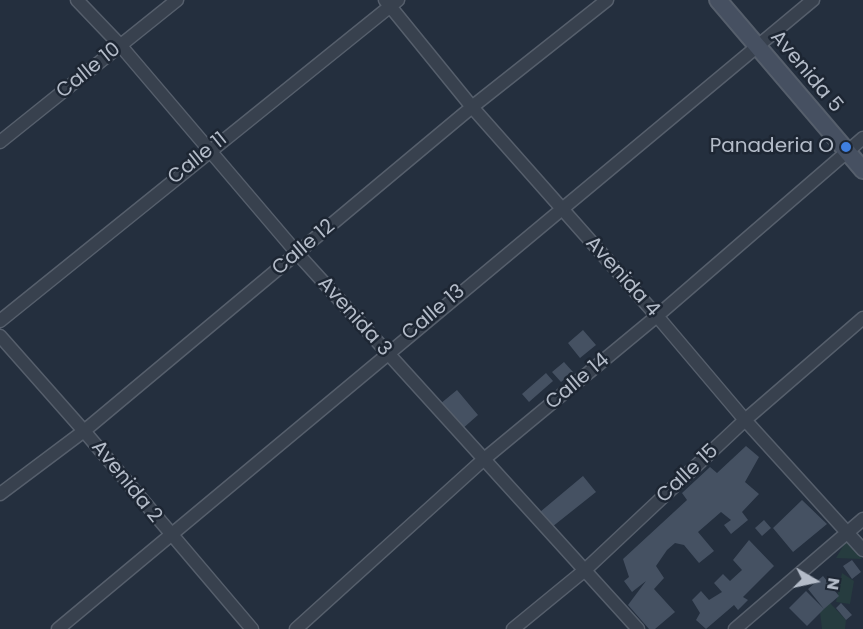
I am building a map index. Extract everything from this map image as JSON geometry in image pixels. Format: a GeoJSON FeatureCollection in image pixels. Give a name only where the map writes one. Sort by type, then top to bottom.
{"type":"FeatureCollection","features":[{"type":"Feature","properties":{"kind":"street","name":"Avenida 3"},"geometry":{"type":"LineString","coordinates":[[77,0],[120,45],[297,254],[638,629]]}},
{"type":"Feature","properties":{"kind":"street","name":"Calle 10"},"geometry":{"type":"LineString","coordinates":[[0,142],[177,0]]}},
{"type":"Feature","properties":{"kind":"street","name":"Calle 12"},"geometry":{"type":"LineString","coordinates":[[0,494],[84,431],[472,107],[607,0]]}},
{"type":"Feature","properties":{"kind":"street","name":"Avenida 5"},"geometry":{"type":"LineString","coordinates":[[718,0],[863,170]]}},
{"type":"Feature","properties":{"kind":"street","name":"Calle 13"},"geometry":{"type":"LineString","coordinates":[[58,629],[813,0]]}},
{"type":"Feature","properties":{"kind":"street","name":"Avenida 4"},"geometry":{"type":"LineString","coordinates":[[391,2],[472,107],[657,316],[745,420],[863,550]]}},
{"type":"Feature","properties":{"kind":"street","name":"Calle 11"},"geometry":{"type":"LineString","coordinates":[[0,321],[391,2]]}},
{"type":"Feature","properties":{"kind":"street","name":"Calle 14"},"geometry":{"type":"LineString","coordinates":[[296,629],[483,460],[657,316],[863,138]]}},
{"type":"Feature","properties":{"kind":"street","name":"Calle 15"},"geometry":{"type":"LineString","coordinates":[[513,629],[585,570],[745,420],[863,318]]}},
{"type":"Feature","properties":{"kind":"street","name":"Avenida 2"},"geometry":{"type":"LineString","coordinates":[[0,336],[252,629]]}},
{"type":"Feature","properties":{"kind":"street"},"geometry":{"type":"LineString","coordinates":[[735,629],[863,519]]}},
{"type":"Feature","properties":{"kind":"green space"},"geometry":{"type":"Polygon","coordinates":[[[848,538],[862,559],[836,558],[848,538]]]}},
{"type":"Feature","properties":{"kind":"green space"},"geometry":{"type":"Polygon","coordinates":[[[842,573],[854,581],[850,604],[836,602],[842,573]]]}},
{"type":"Feature","properties":{"kind":"green space"},"geometry":{"type":"Polygon","coordinates":[[[830,603],[846,620],[845,629],[822,629],[820,612],[830,603]]]}},
{"type":"Feature","properties":{"kind":"building"},"geometry":{"type":"Polygon","coordinates":[[[583,330],[596,345],[580,358],[568,343],[583,330]]]}},
{"type":"Feature","properties":{"kind":"building"},"geometry":{"type":"Polygon","coordinates":[[[564,362],[573,372],[561,382],[552,372],[564,362]]]}},
{"type":"Feature","properties":{"kind":"building"},"geometry":{"type":"Polygon","coordinates":[[[546,373],[553,381],[529,402],[522,394],[546,373]]]}},
{"type":"Feature","properties":{"kind":"building"},"geometry":{"type":"Polygon","coordinates":[[[457,390],[478,415],[461,430],[440,404],[457,390]]]}},
{"type":"Feature","properties":{"kind":"building"},"geometry":{"type":"Polygon","coordinates":[[[746,446],[759,457],[745,482],[759,494],[742,512],[748,520],[731,534],[724,525],[731,520],[721,512],[698,532],[714,551],[699,563],[684,545],[675,543],[667,550],[656,566],[664,578],[654,589],[675,612],[655,629],[649,629],[628,605],[646,581],[632,592],[624,581],[629,577],[623,559],[687,500],[682,493],[710,467],[717,473],[746,446]]]}},
{"type":"Feature","properties":{"kind":"building"},"geometry":{"type":"Polygon","coordinates":[[[583,476],[596,492],[552,527],[540,512],[583,476]]]}},
{"type":"Feature","properties":{"kind":"building"},"geometry":{"type":"Polygon","coordinates":[[[802,500],[827,524],[793,552],[773,528],[802,500]]]}},
{"type":"Feature","properties":{"kind":"building"},"geometry":{"type":"Polygon","coordinates":[[[764,520],[771,528],[762,536],[755,528],[764,520]]]}},
{"type":"Feature","properties":{"kind":"building"},"geometry":{"type":"Polygon","coordinates":[[[749,540],[774,566],[743,597],[748,600],[738,610],[734,605],[706,629],[696,620],[700,613],[692,600],[701,591],[709,600],[722,592],[714,583],[723,574],[730,581],[742,570],[733,560],[749,540]]]}},
{"type":"Feature","properties":{"kind":"building"},"geometry":{"type":"Polygon","coordinates":[[[852,560],[861,572],[852,579],[843,566],[852,560]]]}},
{"type":"Feature","properties":{"kind":"building"},"geometry":{"type":"Polygon","coordinates":[[[823,576],[839,596],[824,609],[808,589],[823,576]]]}},
{"type":"Feature","properties":{"kind":"building"},"geometry":{"type":"Polygon","coordinates":[[[806,591],[824,609],[807,626],[789,608],[806,591]]]}},
{"type":"Feature","properties":{"kind":"building"},"geometry":{"type":"Polygon","coordinates":[[[841,603],[852,615],[846,620],[836,608],[841,603]]]}},
{"type":"Feature","properties":{"kind":"place","name":"Panaderia O"},"geometry":{"type":"Point","coordinates":[846,147]}}]}
